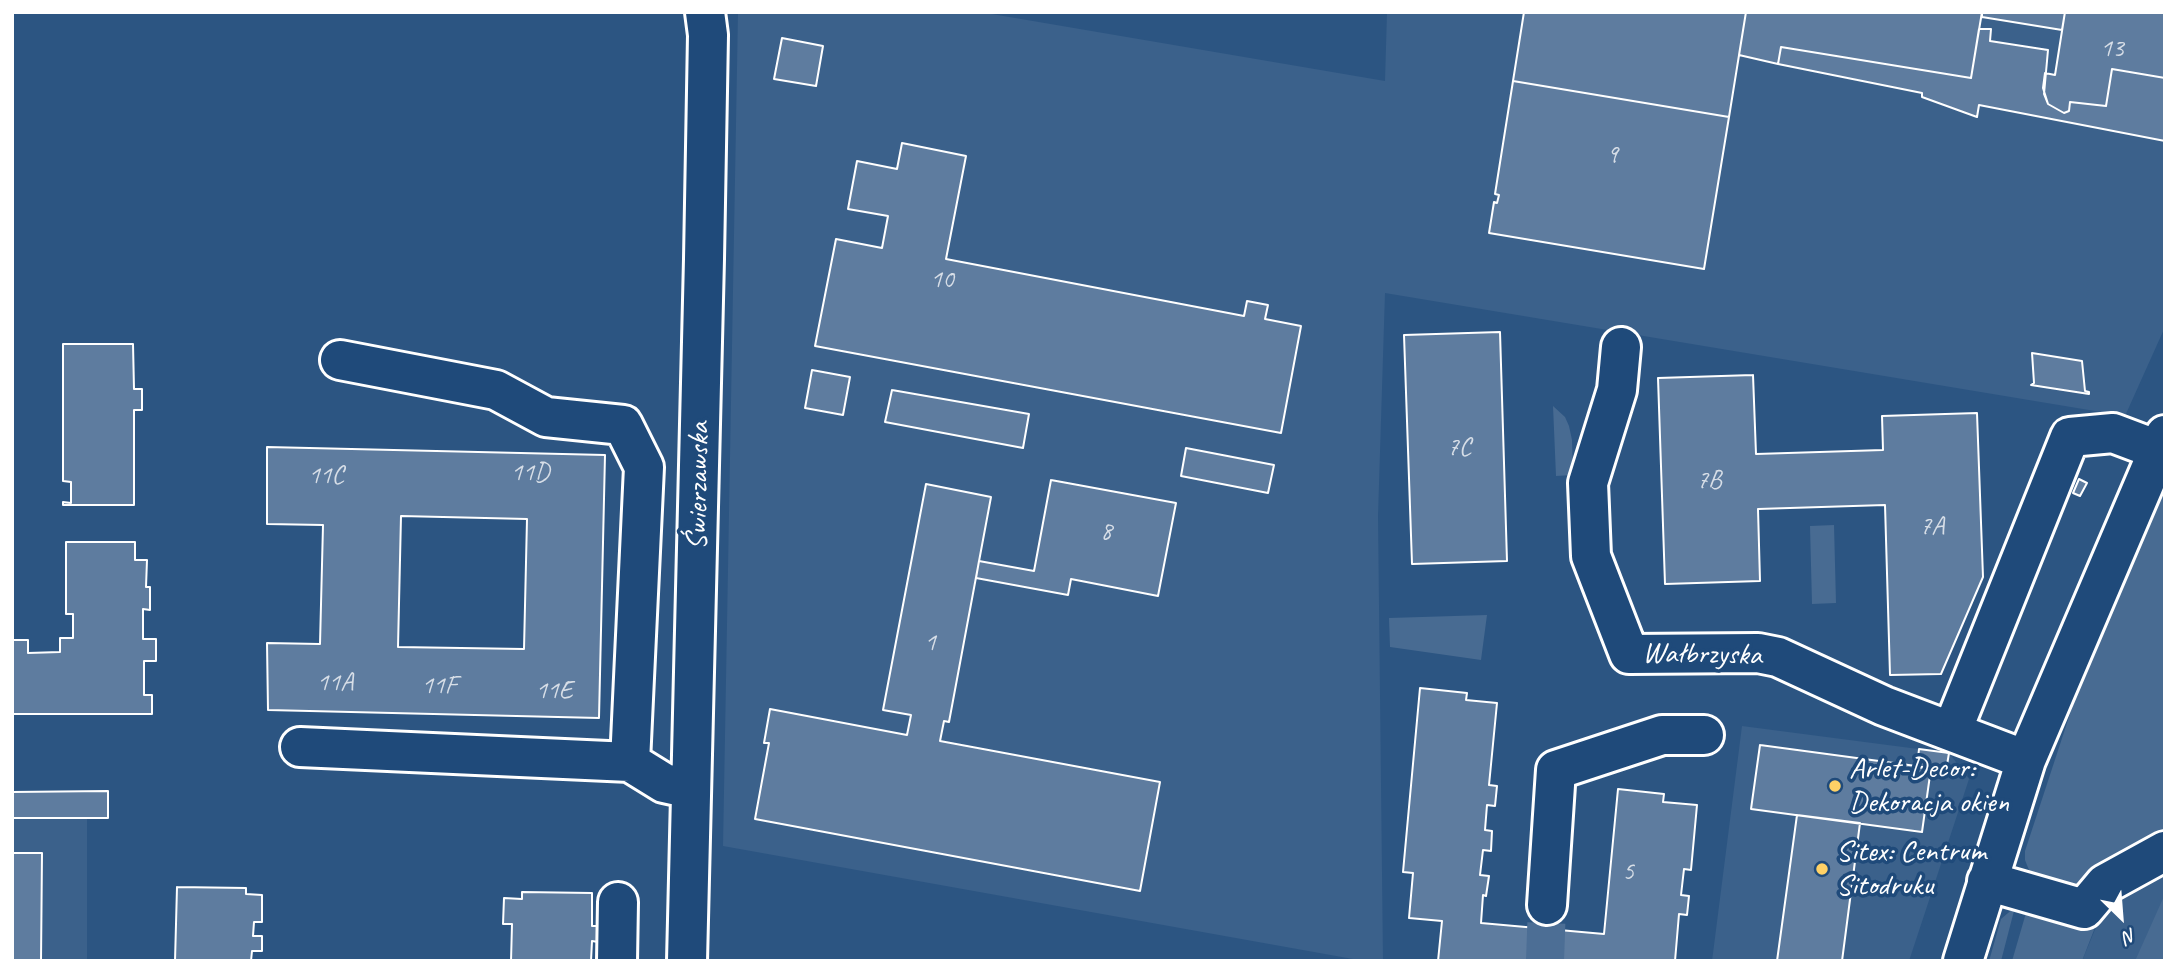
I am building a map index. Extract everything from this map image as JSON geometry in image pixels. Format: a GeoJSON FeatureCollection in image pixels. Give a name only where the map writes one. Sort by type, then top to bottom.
{"type":"FeatureCollection","features":[{"type":"Feature","properties":{"kind":"street","name":"Świerzawska"},"geometry":{"type":"LineString","coordinates":[[687,961],[708,35],[705,12]]}},
{"type":"Feature","properties":{"kind":"street","name":"Wałbrzyska"},"geometry":{"type":"LineString","coordinates":[[1621,347],[1617,390],[1588,483],[1591,556],[1629,654],[1758,653],[1778,657],[1884,706],[2025,760]]}},
{"type":"Feature","properties":{"kind":"street"},"geometry":{"type":"LineString","coordinates":[[340,360],[496,390],[546,417],[623,425],[643,467],[629,762]]}},
{"type":"Feature","properties":{"kind":"street"},"geometry":{"type":"LineString","coordinates":[[1952,731],[2070,438],[2113,433],[2161,443],[2025,760],[1963,961]]}},
{"type":"Feature","properties":{"kind":"street"},"geometry":{"type":"LineString","coordinates":[[1547,905],[1556,770],[1662,735],[1704,735]]}},
{"type":"Feature","properties":{"kind":"street"},"geometry":{"type":"LineString","coordinates":[[300,747],[629,762],[664,783],[691,789]]}},
{"type":"Feature","properties":{"kind":"street"},"geometry":{"type":"LineString","coordinates":[[1987,881],[2084,909],[2105,884],[2165,851]]}},
{"type":"Feature","properties":{"kind":"street"},"geometry":{"type":"LineString","coordinates":[[617,961],[618,902]]}},
{"type":"Feature","properties":{"kind":"shaded area"},"geometry":{"type":"Polygon","coordinates":[[[738,12],[980,12],[1385,81],[1387,12],[2165,12],[2165,327],[2125,416],[1385,293],[1378,516],[1383,961],[1364,961],[723,846],[738,12]]]}},
{"type":"Feature","properties":{"kind":"shaded area"},"geometry":{"type":"Polygon","coordinates":[[[1553,406],[1565,417],[1569,426],[1573,475],[1556,476],[1553,406]]]}},
{"type":"Feature","properties":{"kind":"shaded area"},"geometry":{"type":"Polygon","coordinates":[[[2165,476],[2165,837],[2093,879],[2063,886],[2031,875],[2025,860],[2025,851],[2090,653],[2165,476]]]}},
{"type":"Feature","properties":{"kind":"shaded area"},"geometry":{"type":"Polygon","coordinates":[[[1834,525],[1836,603],[1812,604],[1810,526],[1834,525]]]}},
{"type":"Feature","properties":{"kind":"shaded area"},"geometry":{"type":"Polygon","coordinates":[[[1487,615],[1481,660],[1390,647],[1389,618],[1487,615]]]}},
{"type":"Feature","properties":{"kind":"shaded area"},"geometry":{"type":"Polygon","coordinates":[[[1742,726],[1949,753],[1969,779],[1909,961],[1712,961],[1742,726]]]}},
{"type":"Feature","properties":{"kind":"shaded area"},"geometry":{"type":"Polygon","coordinates":[[[87,791],[87,961],[12,961],[12,792],[87,791]]]}},
{"type":"Feature","properties":{"kind":"shaded area"},"geometry":{"type":"Polygon","coordinates":[[[2165,872],[2165,961],[2082,961],[2108,898],[2165,872]]]}},
{"type":"Feature","properties":{"kind":"shaded area"},"geometry":{"type":"Polygon","coordinates":[[[2165,894],[2165,961],[2135,961],[2165,894]]]}},
{"type":"Feature","properties":{"kind":"shaded area"},"geometry":{"type":"Polygon","coordinates":[[[2028,906],[2091,925],[2094,930],[2082,961],[2012,961],[2028,906]]]}},
{"type":"Feature","properties":{"kind":"shaded area"},"geometry":{"type":"Polygon","coordinates":[[[2015,907],[2001,961],[1989,961],[2001,919],[2015,907]]]}},
{"type":"Feature","properties":{"kind":"building"},"geometry":{"type":"Polygon","coordinates":[[[1524,12],[1746,12],[1729,117],[1513,81],[1524,12]]]}},
{"type":"Feature","properties":{"kind":"building"},"geometry":{"type":"Polygon","coordinates":[[[1746,12],[1982,12],[1971,78],[1781,47],[1778,64],[1739,55],[1746,12]]]}},
{"type":"Feature","properties":{"kind":"building"},"geometry":{"type":"Polygon","coordinates":[[[1982,12],[2065,12],[2062,30],[1982,17],[1982,12]]]}},
{"type":"Feature","properties":{"kind":"building"},"geometry":{"type":"Polygon","coordinates":[[[2065,12],[2165,12],[2165,78],[2112,69],[2106,106],[2070,102],[2069,111],[2064,113],[2048,104],[2043,88],[2045,73],[2055,75],[2065,12]]]}},
{"type":"Feature","properties":{"kind":"building"},"geometry":{"type":"Polygon","coordinates":[[[1979,29],[1991,29],[1990,41],[2048,50],[2044,94],[2048,104],[2064,113],[2069,111],[2070,102],[2106,106],[2112,69],[2165,78],[2165,141],[1979,105],[1977,117],[1922,97],[1922,93],[1778,64],[1781,47],[1971,78],[1979,29]]]}},
{"type":"Feature","properties":{"kind":"building"},"geometry":{"type":"Polygon","coordinates":[[[782,38],[823,46],[816,86],[774,79],[782,38]]]}},
{"type":"Feature","properties":{"kind":"building"},"geometry":{"type":"Polygon","coordinates":[[[1513,81],[1729,117],[1704,269],[1489,233],[1494,202],[1497,203],[1499,195],[1495,194],[1513,81]]]}},
{"type":"Feature","properties":{"kind":"building"},"geometry":{"type":"Polygon","coordinates":[[[902,143],[966,156],[946,259],[1244,316],[1247,301],[1268,305],[1265,319],[1301,326],[1281,433],[815,346],[836,239],[882,248],[888,216],[848,209],[857,161],[897,169],[902,143]]]}},
{"type":"Feature","properties":{"kind":"building"},"geometry":{"type":"Polygon","coordinates":[[[1500,332],[1507,561],[1412,564],[1404,335],[1500,332]]]}},
{"type":"Feature","properties":{"kind":"building"},"geometry":{"type":"Polygon","coordinates":[[[63,344],[133,344],[134,389],[142,389],[142,410],[134,410],[134,505],[63,505],[63,502],[71,503],[71,482],[63,481],[63,344]]]}},
{"type":"Feature","properties":{"kind":"building"},"geometry":{"type":"Polygon","coordinates":[[[2032,353],[2082,361],[2085,391],[2089,394],[2031,385],[2034,383],[2032,353]]]}},
{"type":"Feature","properties":{"kind":"building"},"geometry":{"type":"Polygon","coordinates":[[[812,370],[850,377],[843,415],[805,408],[812,370]]]}},
{"type":"Feature","properties":{"kind":"building"},"geometry":{"type":"Polygon","coordinates":[[[1753,375],[1756,454],[1883,450],[1882,416],[1977,413],[1983,577],[1941,674],[1890,675],[1885,505],[1758,509],[1760,581],[1665,584],[1658,378],[1753,375]]]}},
{"type":"Feature","properties":{"kind":"building"},"geometry":{"type":"Polygon","coordinates":[[[892,390],[1029,414],[1023,448],[885,422],[892,390]]]}},
{"type":"Feature","properties":{"kind":"building"},"geometry":{"type":"Polygon","coordinates":[[[267,447],[605,455],[599,718],[268,710],[267,643],[320,644],[323,525],[267,524],[267,447]],[[401,516],[398,647],[524,649],[527,519],[401,516]]]}},
{"type":"Feature","properties":{"kind":"building"},"geometry":{"type":"Polygon","coordinates":[[[1186,448],[1274,465],[1268,493],[1181,476],[1186,448]]]}},
{"type":"Feature","properties":{"kind":"building"},"geometry":{"type":"Polygon","coordinates":[[[2079,479],[2087,483],[2080,496],[2073,493],[2079,479]]]}},
{"type":"Feature","properties":{"kind":"building"},"geometry":{"type":"Polygon","coordinates":[[[1051,480],[1176,503],[1158,596],[1071,579],[1068,595],[976,578],[979,561],[1034,571],[1051,480]]]}},
{"type":"Feature","properties":{"kind":"building"},"geometry":{"type":"Polygon","coordinates":[[[926,484],[991,497],[949,722],[944,721],[940,741],[1160,782],[1140,891],[755,819],[769,743],[764,743],[770,709],[907,735],[911,715],[883,710],[926,484]]]}},
{"type":"Feature","properties":{"kind":"building"},"geometry":{"type":"Polygon","coordinates":[[[66,542],[135,542],[135,560],[147,560],[146,587],[150,587],[150,610],[143,609],[143,639],[156,639],[156,661],[144,661],[144,695],[152,695],[152,714],[12,714],[12,640],[28,640],[28,653],[60,652],[60,638],[73,638],[73,614],[66,614],[66,542]]]}},
{"type":"Feature","properties":{"kind":"building"},"geometry":{"type":"Polygon","coordinates":[[[1420,688],[1467,693],[1466,700],[1497,703],[1489,785],[1497,786],[1495,806],[1487,805],[1485,830],[1492,831],[1491,851],[1483,850],[1480,875],[1489,876],[1486,896],[1483,895],[1481,923],[1604,934],[1618,789],[1664,794],[1663,802],[1697,805],[1691,870],[1684,869],[1681,895],[1689,896],[1687,915],[1679,914],[1675,961],[1438,961],[1442,921],[1409,918],[1413,873],[1403,872],[1420,688]]]}},
{"type":"Feature","properties":{"kind":"building"},"geometry":{"type":"Polygon","coordinates":[[[1760,745],[1931,768],[1922,832],[1751,809],[1760,745]]]}},
{"type":"Feature","properties":{"kind":"building"},"geometry":{"type":"Polygon","coordinates":[[[1919,749],[1949,753],[1946,771],[1917,767],[1919,749]]]}},
{"type":"Feature","properties":{"kind":"building"},"geometry":{"type":"Polygon","coordinates":[[[108,791],[108,818],[12,818],[12,792],[108,791]]]}},
{"type":"Feature","properties":{"kind":"building"},"geometry":{"type":"Polygon","coordinates":[[[1797,815],[1860,823],[1842,961],[1777,961],[1797,815]]]}},
{"type":"Feature","properties":{"kind":"building"},"geometry":{"type":"Polygon","coordinates":[[[12,853],[42,853],[41,961],[12,961],[12,853]]]}},
{"type":"Feature","properties":{"kind":"building"},"geometry":{"type":"Polygon","coordinates":[[[177,887],[246,888],[246,894],[262,895],[262,922],[254,922],[253,936],[262,936],[262,951],[252,951],[251,961],[175,961],[177,887]]]}},
{"type":"Feature","properties":{"kind":"building"},"geometry":{"type":"Polygon","coordinates":[[[522,892],[592,893],[592,926],[598,926],[598,942],[592,941],[591,961],[511,961],[512,924],[503,924],[504,898],[522,899],[522,892]]]}},
{"type":"Feature","properties":{"kind":"tunnel"},"geometry":{"type":"LineString","coordinates":[[1545,961],[1547,905]]}},
{"type":"Feature","properties":{"kind":"place","name":"Arlet-Decor: Dekoracja okien"},"geometry":{"type":"Point","coordinates":[1835,786]}},
{"type":"Feature","properties":{"kind":"place","name":"Sitex: Centrum Sitodruku"},"geometry":{"type":"Point","coordinates":[1822,869]}}]}
